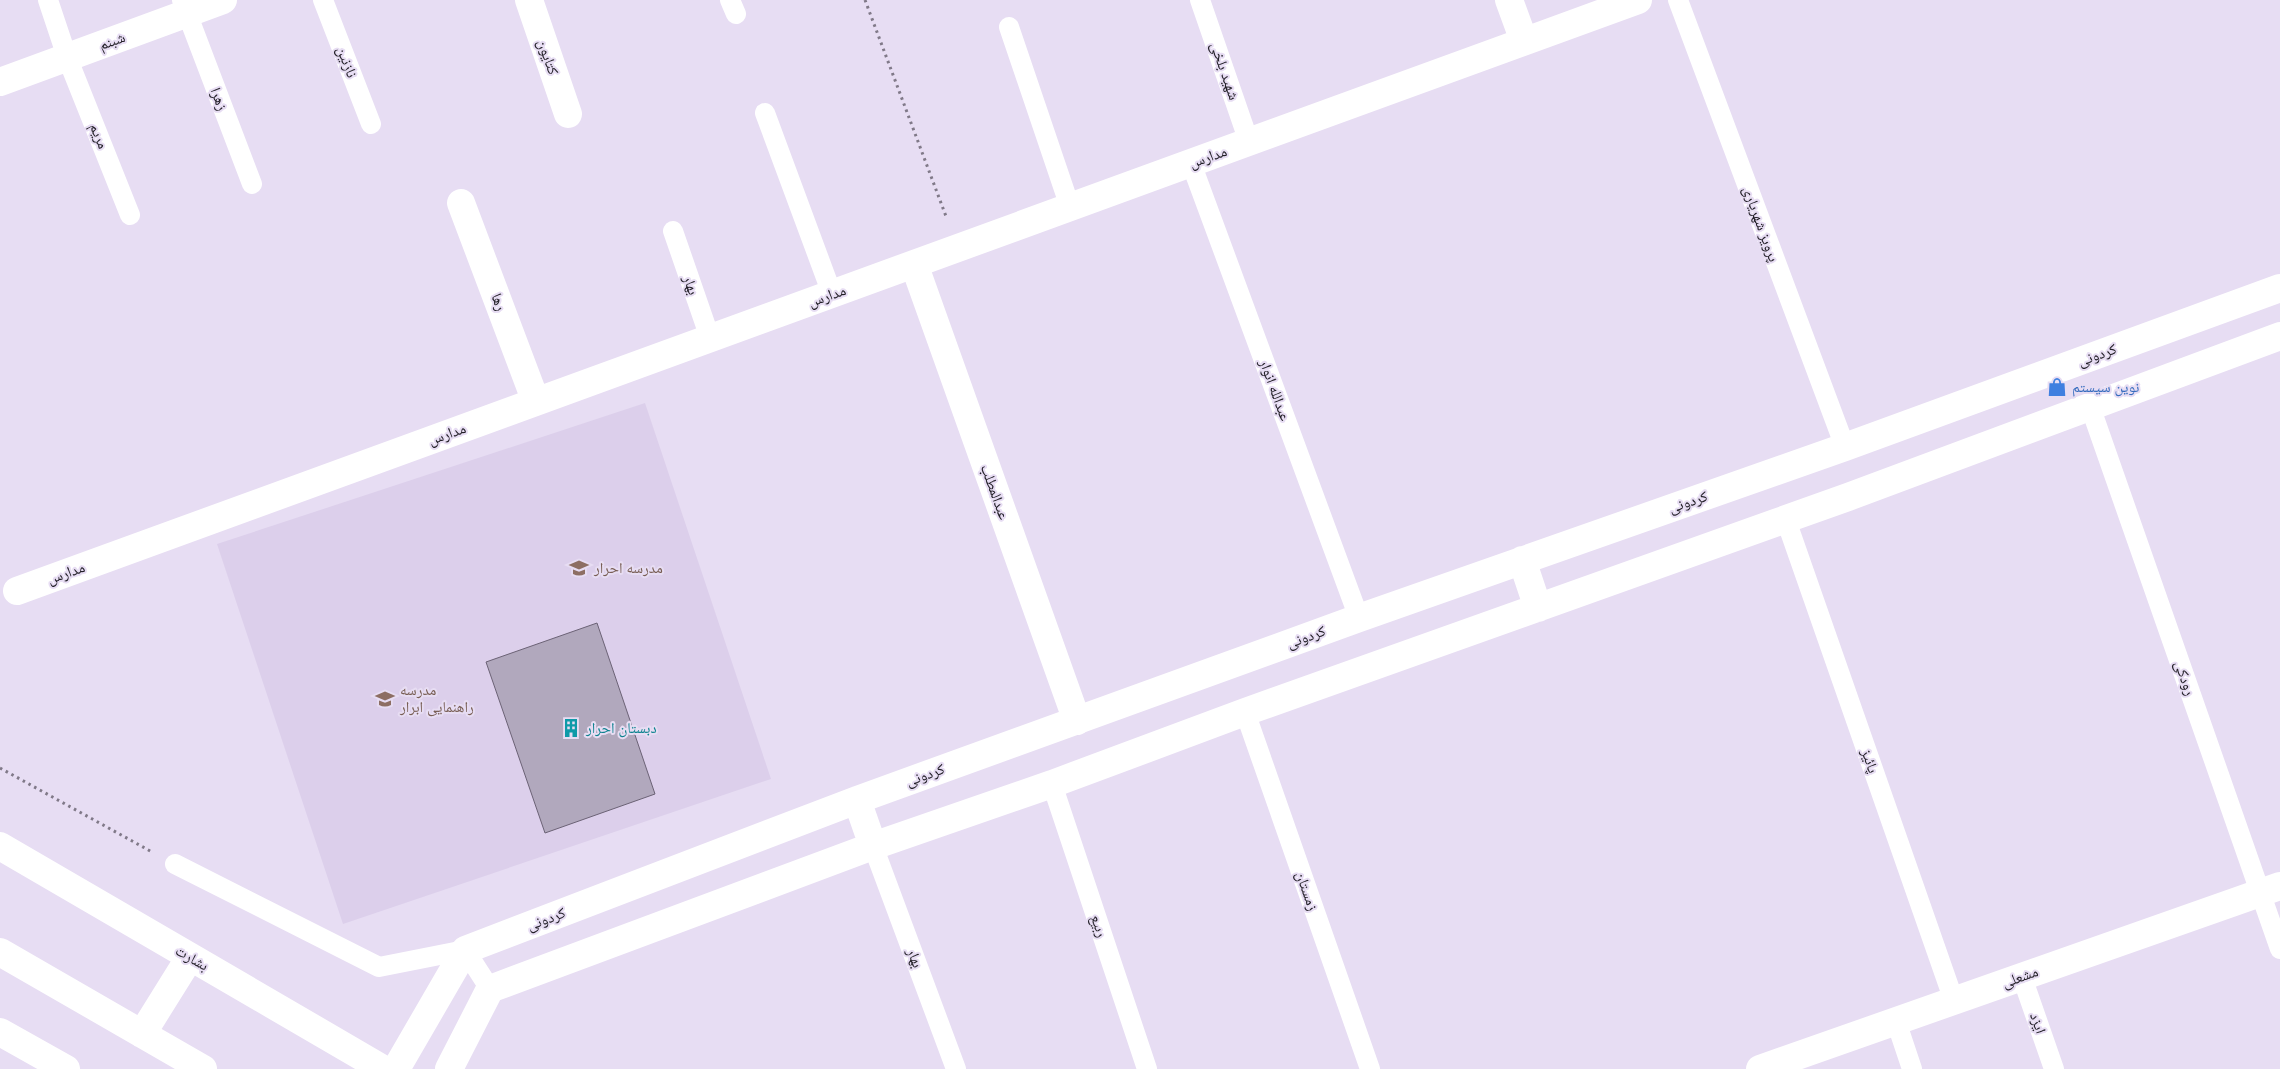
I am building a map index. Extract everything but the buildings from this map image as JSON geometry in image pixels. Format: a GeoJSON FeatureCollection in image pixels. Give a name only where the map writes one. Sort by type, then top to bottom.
{"type":"FeatureCollection","features":[{"type":"Feature","properties":{"kind":"street","name":"شبنم"},"geometry":{"type":"LineString","coordinates":[[0,82],[67,57],[184,7],[223,0]]}},
{"type":"Feature","properties":{"kind":"street","name":"کتایون"},"geometry":{"type":"LineString","coordinates":[[529,0],[568,114]]}},
{"type":"Feature","properties":{"kind":"street"},"geometry":{"type":"LineString","coordinates":[[1510,0],[1524,42]]}},
{"type":"Feature","properties":{"kind":"street","name":"مدارس"},"geometry":{"type":"LineString","coordinates":[[17,591],[1638,0]]}},
{"type":"Feature","properties":{"kind":"street","name":"رها"},"geometry":{"type":"LineString","coordinates":[[461,203],[536,402]]}},
{"type":"Feature","properties":{"kind":"street","name":"عبدالمطلب"},"geometry":{"type":"LineString","coordinates":[[914,264],[1077,721]]}},
{"type":"Feature","properties":{"kind":"street","name":"کردونی"},"geometry":{"type":"LineString","coordinates":[[465,950],[856,800],[1522,560],[1844,447],[2280,288]]}},
{"type":"Feature","properties":{"kind":"street"},"geometry":{"type":"LineString","coordinates":[[449,1069],[490,990],[873,846],[1052,784],[1245,712],[1786,520],[2280,336]]}},
{"type":"Feature","properties":{"kind":"street"},"geometry":{"type":"LineString","coordinates":[[1522,560],[1538,608]]}},
{"type":"Feature","properties":{"kind":"street"},"geometry":{"type":"LineString","coordinates":[[856,800],[873,846]]}},
{"type":"Feature","properties":{"kind":"street","name":"بشارت"},"geometry":{"type":"LineString","coordinates":[[0,846],[384,1069]]}},
{"type":"Feature","properties":{"kind":"street","name":"مشعلی"},"geometry":{"type":"LineString","coordinates":[[1760,1069],[2270,889]]}},
{"type":"Feature","properties":{"kind":"street"},"geometry":{"type":"LineString","coordinates":[[396,1069],[465,950]]}},
{"type":"Feature","properties":{"kind":"street"},"geometry":{"type":"LineString","coordinates":[[0,952],[203,1069]]}},
{"type":"Feature","properties":{"kind":"street"},"geometry":{"type":"LineString","coordinates":[[142,1034],[190,957]]}},
{"type":"Feature","properties":{"kind":"street"},"geometry":{"type":"LineString","coordinates":[[0,1032],[66,1069]]}},
{"type":"Feature","properties":{"kind":"lane","name":"مریم"},"geometry":{"type":"LineString","coordinates":[[48,0],[67,57],[130,214]]}},
{"type":"Feature","properties":{"kind":"lane","name":"نازنین"},"geometry":{"type":"LineString","coordinates":[[324,0],[371,124]]}},
{"type":"Feature","properties":{"kind":"lane","name":"شهید بلخی"},"geometry":{"type":"LineString","coordinates":[[1200,0],[1250,142]]}},
{"type":"Feature","properties":{"kind":"lane","name":"پرویز شهریاری"},"geometry":{"type":"LineString","coordinates":[[1678,0],[1844,447]]}},
{"type":"Feature","properties":{"kind":"lane","name":"زهرا"},"geometry":{"type":"LineString","coordinates":[[184,7],[252,184]]}},
{"type":"Feature","properties":{"kind":"lane"},"geometry":{"type":"LineString","coordinates":[[1009,27],[1070,207]]}},
{"type":"Feature","properties":{"kind":"lane"},"geometry":{"type":"LineString","coordinates":[[765,113],[832,294]]}},
{"type":"Feature","properties":{"kind":"lane","name":"عبدالله انوار"},"geometry":{"type":"LineString","coordinates":[[1191,163],[1360,618]]}},
{"type":"Feature","properties":{"kind":"lane","name":"بهار"},"geometry":{"type":"LineString","coordinates":[[673,232],[710,338]]}},
{"type":"Feature","properties":{"kind":"lane","name":"رودکی"},"geometry":{"type":"LineString","coordinates":[[2090,406],[2270,889],[2280,949]]}},
{"type":"Feature","properties":{"kind":"lane","name":"پائیز"},"geometry":{"type":"LineString","coordinates":[[1786,520],[1954,1001]]}},
{"type":"Feature","properties":{"kind":"lane","name":"زمستان"},"geometry":{"type":"LineString","coordinates":[[1245,712],[1370,1069]]}},
{"type":"Feature","properties":{"kind":"lane","name":"ربیع"},"geometry":{"type":"LineString","coordinates":[[1052,784],[1146,1069]]}},
{"type":"Feature","properties":{"kind":"lane","name":"بهار"},"geometry":{"type":"LineString","coordinates":[[873,846],[956,1069]]}},
{"type":"Feature","properties":{"kind":"lane"},"geometry":{"type":"LineString","coordinates":[[175,864],[379,967],[465,950],[490,990]]}},
{"type":"Feature","properties":{"kind":"lane","name":"ایزد"},"geometry":{"type":"LineString","coordinates":[[2022,977],[2054,1069]]}},
{"type":"Feature","properties":{"kind":"lane"},"geometry":{"type":"LineString","coordinates":[[1896,1021],[1912,1069]]}},
{"type":"Feature","properties":{"kind":"path"},"geometry":{"type":"LineString","coordinates":[[865,0],[958,248]]}},
{"type":"Feature","properties":{"kind":"path"},"geometry":{"type":"LineString","coordinates":[[0,768],[175,864]]}},
{"type":"Feature","properties":{"kind":"shaded area"},"geometry":{"type":"Polygon","coordinates":[[[645,403],[771,779],[343,924],[217,544],[645,403]]]}},
{"type":"Feature","properties":{"kind":"place","name":"نوین سیستم"},"geometry":{"type":"Point","coordinates":[2057,387]}},
{"type":"Feature","properties":{"kind":"place","name":"مدرسه احرار"},"geometry":{"type":"Point","coordinates":[579,568]}},
{"type":"Feature","properties":{"kind":"place","name":"مدرسه راهنمایی ابرار"},"geometry":{"type":"Point","coordinates":[385,699]}},
{"type":"Feature","properties":{"kind":"place","name":"دبستان احرار"},"geometry":{"type":"Point","coordinates":[571,728]}}]}
